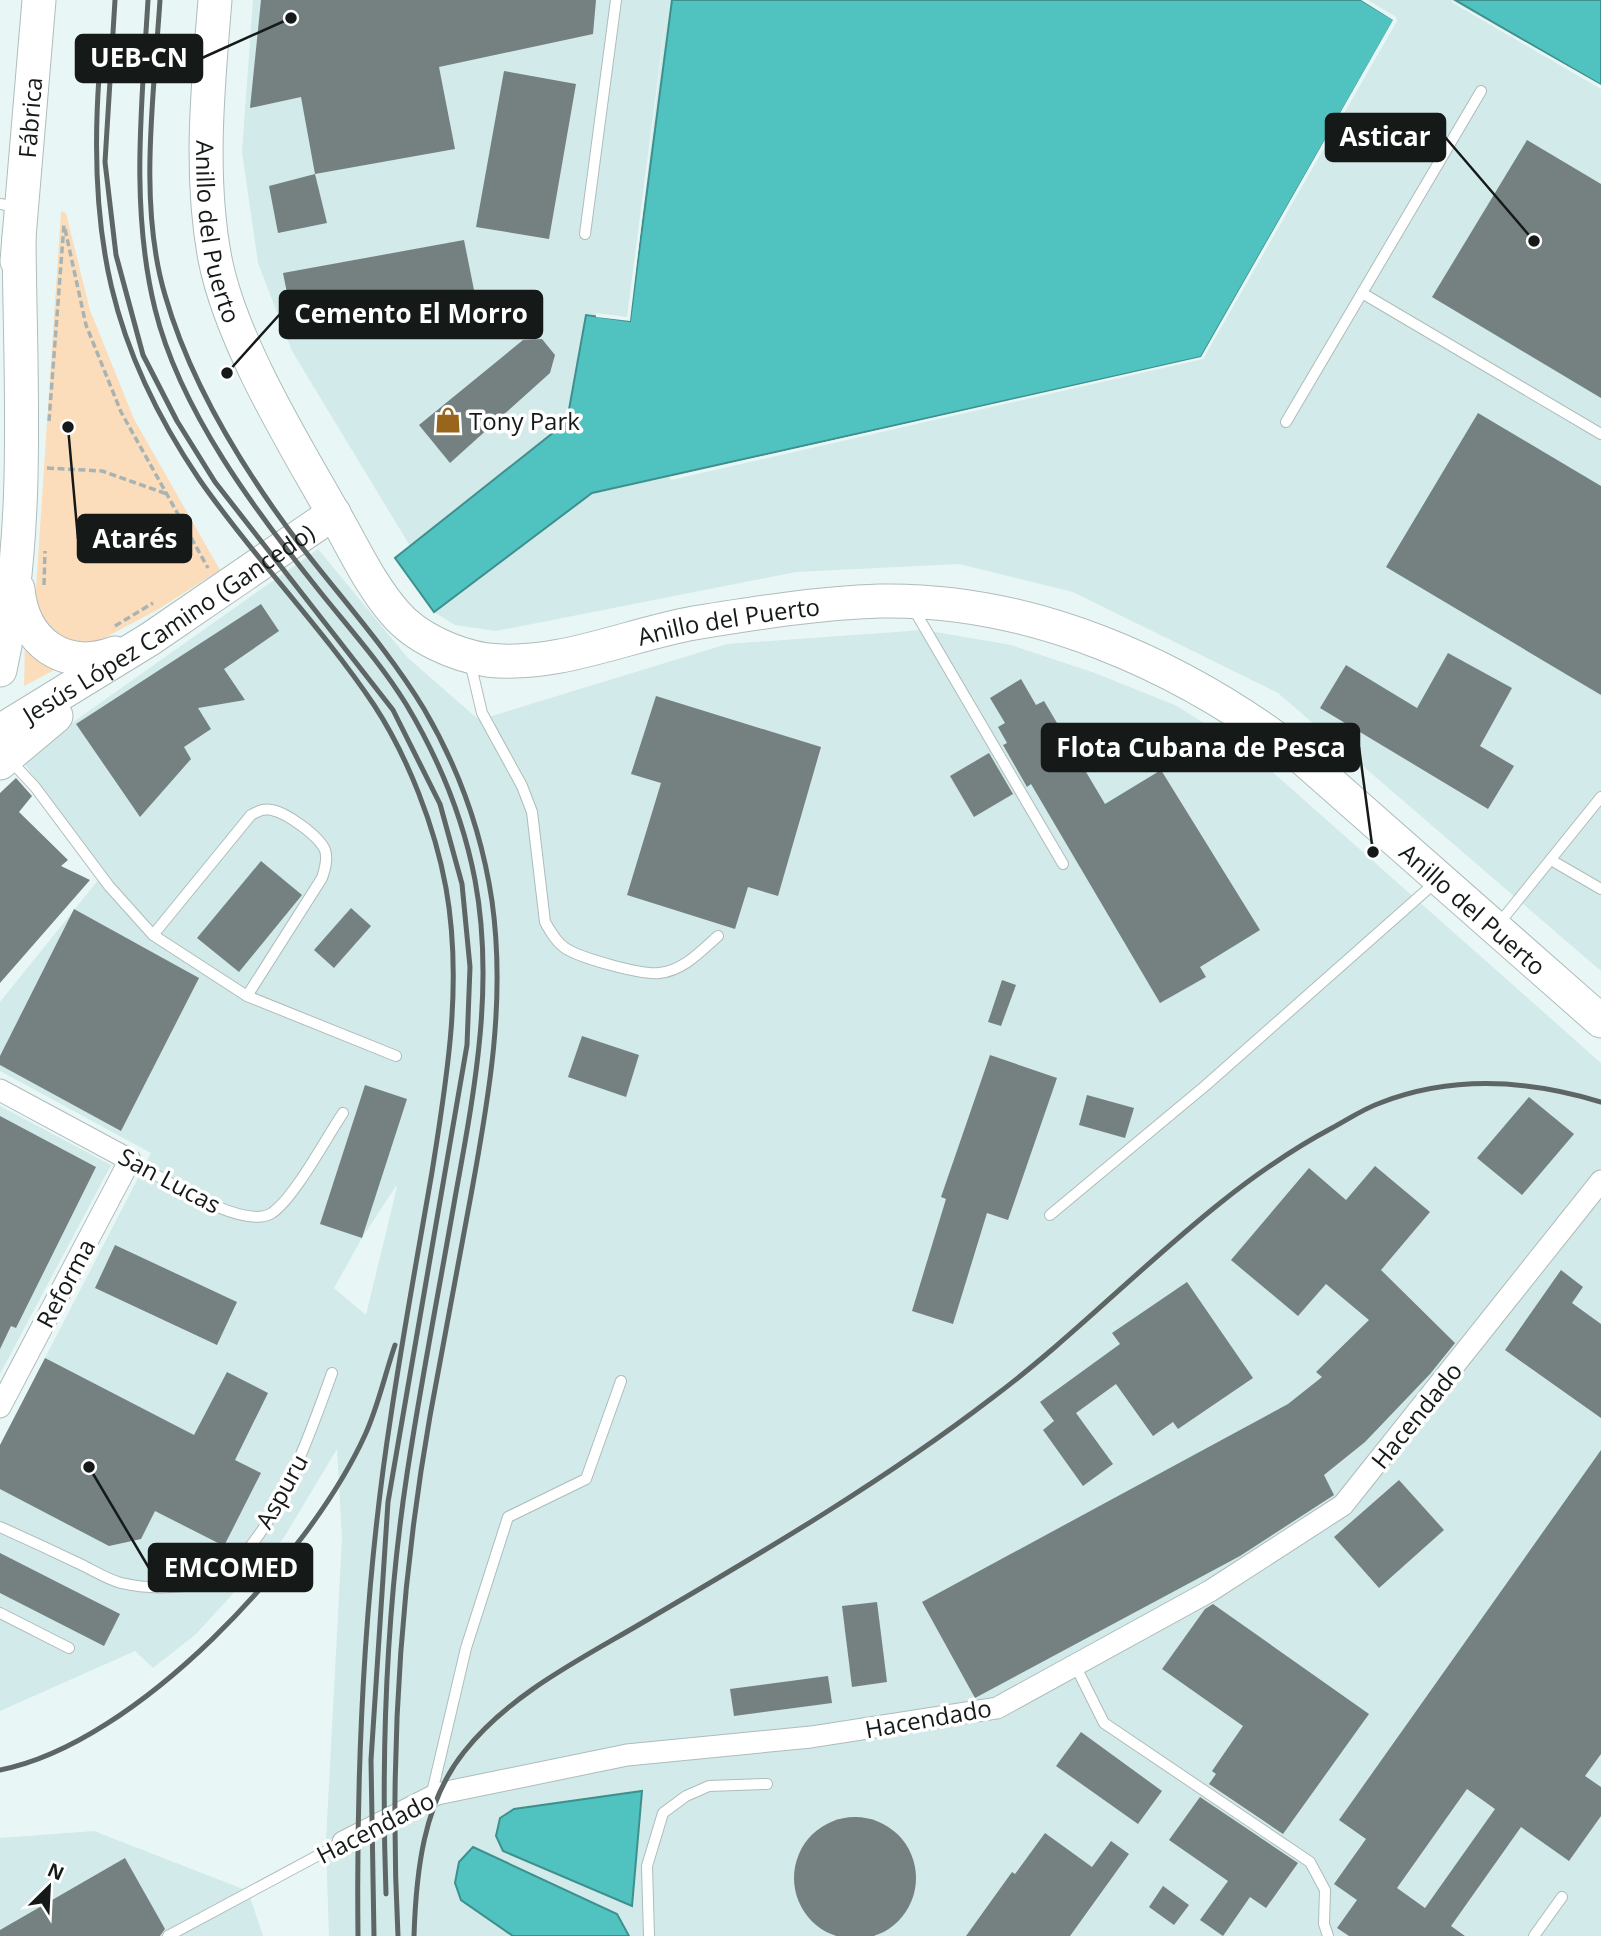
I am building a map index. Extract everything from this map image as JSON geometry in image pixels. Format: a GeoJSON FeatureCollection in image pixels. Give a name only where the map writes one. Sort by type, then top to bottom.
{"type":"FeatureCollection","features":[{"type":"Feature","properties":{"kind":"main road","name":"Fábrica"},"geometry":{"type":"LineString","coordinates":[[0,670],[16,567],[10,439],[14,217],[39,0]]}},
{"type":"Feature","properties":{"kind":"main road","name":"Anillo del Puerto"},"geometry":{"type":"LineString","coordinates":[[215,0],[207,178],[215,259],[222,288],[245,348],[356,555],[395,613],[412,629],[469,656],[514,661],[610,645],[702,622],[822,604],[910,603],[1014,616],[1077,634],[1156,666],[1261,726],[1300,755],[1601,1021]]}},
{"type":"Feature","properties":{"kind":"main road","name":"Fábrica"},"geometry":{"type":"LineString","coordinates":[[10,439],[16,385],[14,217]]}},
{"type":"Feature","properties":{"kind":"main road"},"geometry":{"type":"LineString","coordinates":[[0,329],[14,217]]}},
{"type":"Feature","properties":{"kind":"main road","name":"Jesús López Camino (Gancedo)"},"geometry":{"type":"LineString","coordinates":[[150,639],[334,513]]}},
{"type":"Feature","properties":{"kind":"main road"},"geometry":{"type":"LineString","coordinates":[[16,567],[20,602],[26,620],[41,639],[62,656],[82,661],[150,639]]}},
{"type":"Feature","properties":{"kind":"main road"},"geometry":{"type":"LineString","coordinates":[[2,749],[150,639]]}},
{"type":"Feature","properties":{"kind":"street","name":"San Lucas"},"geometry":{"type":"LineString","coordinates":[[0,1090],[130,1160]]}},
{"type":"Feature","properties":{"kind":"street","name":"Reforma"},"geometry":{"type":"LineString","coordinates":[[0,1407],[130,1160]]}},
{"type":"Feature","properties":{"kind":"street","name":"Hacendado"},"geometry":{"type":"LineString","coordinates":[[342,1842],[431,1797],[627,1755],[811,1737],[998,1708],[1210,1591],[1343,1505],[1601,1181]]}},
{"type":"Feature","properties":{"kind":"lane"},"geometry":{"type":"LineString","coordinates":[[585,234],[616,0]]}},
{"type":"Feature","properties":{"kind":"lane"},"geometry":{"type":"LineString","coordinates":[[1286,422],[1481,91]]}},
{"type":"Feature","properties":{"kind":"lane"},"geometry":{"type":"LineString","coordinates":[[1362,293],[1601,434]]}},
{"type":"Feature","properties":{"kind":"lane"},"geometry":{"type":"LineString","coordinates":[[910,603],[1063,864]]}},
{"type":"Feature","properties":{"kind":"lane"},"geometry":{"type":"LineString","coordinates":[[469,656],[482,713],[522,786],[533,812],[545,922],[553,936],[564,947],[582,955],[659,973],[694,958],[718,936]]}},
{"type":"Feature","properties":{"kind":"lane"},"geometry":{"type":"LineString","coordinates":[[2,749],[35,787],[109,886],[153,935],[247,996],[396,1056]]}},
{"type":"Feature","properties":{"kind":"lane"},"geometry":{"type":"LineString","coordinates":[[1496,928],[1601,797]]}},
{"type":"Feature","properties":{"kind":"lane"},"geometry":{"type":"LineString","coordinates":[[153,935],[251,815],[261,809],[285,815],[319,841],[325,851],[327,865],[323,878],[247,996]]}},
{"type":"Feature","properties":{"kind":"lane"},"geometry":{"type":"LineString","coordinates":[[1551,859],[1601,889]]}},
{"type":"Feature","properties":{"kind":"lane"},"geometry":{"type":"LineString","coordinates":[[1051,1215],[1206,1086],[1440,878]]}},
{"type":"Feature","properties":{"kind":"lane","name":"San Lucas"},"geometry":{"type":"LineString","coordinates":[[130,1160],[222,1209],[248,1217],[269,1215],[283,1203],[343,1113]]}},
{"type":"Feature","properties":{"kind":"lane","name":"Aspuru"},"geometry":{"type":"LineString","coordinates":[[0,1527],[119,1582],[146,1587],[177,1586],[211,1579],[225,1572],[239,1557],[286,1489],[332,1373]]}},
{"type":"Feature","properties":{"kind":"lane"},"geometry":{"type":"LineString","coordinates":[[431,1797],[466,1648],[508,1517],[586,1479],[621,1381]]}},
{"type":"Feature","properties":{"kind":"lane"},"geometry":{"type":"LineString","coordinates":[[0,1613],[69,1648]]}},
{"type":"Feature","properties":{"kind":"lane"},"geometry":{"type":"LineString","coordinates":[[1075,1665],[1104,1723],[1310,1862],[1325,1890],[1324,1923],[1328,1936]]}},
{"type":"Feature","properties":{"kind":"lane"},"geometry":{"type":"LineString","coordinates":[[649,1936],[647,1866],[663,1814],[686,1796],[709,1786],[767,1784]]}},
{"type":"Feature","properties":{"kind":"lane","name":"Hacendado"},"geometry":{"type":"LineString","coordinates":[[168,1936],[342,1842]]}},
{"type":"Feature","properties":{"kind":"lane"},"geometry":{"type":"LineString","coordinates":[[1534,1936],[1562,1897]]}},
{"type":"Feature","properties":{"kind":"path"},"geometry":{"type":"LineString","coordinates":[[49,426],[64,224],[86,325],[121,412],[208,569],[197,576]]}},
{"type":"Feature","properties":{"kind":"path"},"geometry":{"type":"LineString","coordinates":[[47,482],[47,468],[102,471],[134,480],[168,495]]}},
{"type":"Feature","properties":{"kind":"path"},"geometry":{"type":"LineString","coordinates":[[44,593],[45,537]]}},
{"type":"Feature","properties":{"kind":"path"},"geometry":{"type":"LineString","coordinates":[[113,628],[155,602]]}},
{"type":"Feature","properties":{"kind":"shaded area"},"geometry":{"type":"Polygon","coordinates":[[[253,0],[672,0],[630,321],[586,315],[568,415],[559,428],[410,546],[292,351],[258,263],[242,152],[253,0]]]}},
{"type":"Feature","properties":{"kind":"shaded area"},"geometry":{"type":"Polygon","coordinates":[[[1361,0],[1455,0],[1601,85],[1601,971],[1278,693],[1073,592],[959,564],[796,572],[496,631],[455,625],[434,612],[592,493],[670,477],[1393,20],[1361,0]]]}},
{"type":"Feature","properties":{"kind":"shaded area"},"geometry":{"type":"Polygon","coordinates":[[[61,211],[66,213],[90,310],[134,419],[220,570],[157,610],[93,644],[77,645],[49,632],[35,604],[61,211]]]}},
{"type":"Feature","properties":{"kind":"shaded area"},"geometry":{"type":"Polygon","coordinates":[[[318,549],[407,657],[479,720],[727,644],[924,630],[1011,645],[1095,673],[1177,706],[1251,753],[1601,1063],[1601,1936],[329,1936],[326,1841],[342,1538],[337,1449],[283,1539],[196,1634],[153,1668],[135,1651],[0,1711],[0,1445],[151,1153],[0,1071],[0,1002],[103,874],[21,759],[318,549]],[[397,1187],[362,1238],[334,1288],[366,1315],[397,1187]]]}},
{"type":"Feature","properties":{"kind":"shaded area"},"geometry":{"type":"Polygon","coordinates":[[[25,637],[62,666],[24,686],[25,637]]]}},
{"type":"Feature","properties":{"kind":"shaded area"},"geometry":{"type":"Polygon","coordinates":[[[0,1106],[111,1165],[0,1374],[0,1106]]]}},
{"type":"Feature","properties":{"kind":"shaded area"},"geometry":{"type":"Polygon","coordinates":[[[94,1831],[248,1891],[263,1936],[0,1936],[0,1838],[94,1831]]]}},
{"type":"Feature","properties":{"kind":"water"},"geometry":{"type":"Polygon","coordinates":[[[672,0],[1361,0],[1394,20],[1201,357],[592,493],[434,612],[395,558],[559,428],[568,415],[586,315],[630,321],[672,0]]]}},
{"type":"Feature","properties":{"kind":"water"},"geometry":{"type":"Polygon","coordinates":[[[1455,0],[1601,0],[1601,85],[1455,0]]]}},
{"type":"Feature","properties":{"kind":"water"},"geometry":{"type":"Polygon","coordinates":[[[642,1791],[632,1906],[503,1851],[496,1836],[500,1818],[514,1809],[642,1791]]]}},
{"type":"Feature","properties":{"kind":"water"},"geometry":{"type":"Polygon","coordinates":[[[473,1847],[617,1914],[629,1936],[513,1936],[461,1900],[455,1883],[459,1862],[473,1847]]]}},
{"type":"Feature","properties":{"kind":"pier"},"geometry":{"type":"Polygon","coordinates":[[[668,0],[630,321],[596,317],[596,313],[627,317],[668,0]]]}},
{"type":"Feature","properties":{"kind":"pier"},"geometry":{"type":"Polygon","coordinates":[[[1361,0],[1368,0],[1396,17],[1397,21],[1203,359],[671,480],[670,477],[1201,357],[1393,20],[1361,0]]]}},
{"type":"Feature","properties":{"kind":"pier"},"geometry":{"type":"Polygon","coordinates":[[[1451,0],[1601,85],[1601,89],[1453,3],[1451,0]]]}},
{"type":"Feature","properties":{"kind":"building"},"geometry":{"type":"Polygon","coordinates":[[[261,0],[596,0],[593,34],[439,67],[455,149],[315,174],[301,97],[250,108],[261,0]]]}},
{"type":"Feature","properties":{"kind":"building"},"geometry":{"type":"Polygon","coordinates":[[[504,71],[576,84],[549,239],[476,227],[504,71]]]}},
{"type":"Feature","properties":{"kind":"building"},"geometry":{"type":"Polygon","coordinates":[[[1527,140],[1601,184],[1601,398],[1432,297],[1527,140]]]}},
{"type":"Feature","properties":{"kind":"building"},"geometry":{"type":"Polygon","coordinates":[[[315,174],[327,223],[278,233],[269,186],[315,174]]]}},
{"type":"Feature","properties":{"kind":"building"},"geometry":{"type":"Polygon","coordinates":[[[464,240],[475,295],[294,328],[283,273],[464,240]]]}},
{"type":"Feature","properties":{"kind":"building"},"geometry":{"type":"Polygon","coordinates":[[[542,339],[555,355],[550,373],[450,463],[419,425],[523,340],[542,339]]]}},
{"type":"Feature","properties":{"kind":"building"},"geometry":{"type":"Polygon","coordinates":[[[1478,413],[1601,486],[1601,695],[1386,567],[1478,413]]]}},
{"type":"Feature","properties":{"kind":"building"},"geometry":{"type":"Polygon","coordinates":[[[261,604],[279,631],[224,669],[245,700],[198,708],[211,729],[184,747],[191,759],[140,817],[76,724],[261,604]]]}},
{"type":"Feature","properties":{"kind":"building"},"geometry":{"type":"Polygon","coordinates":[[[1448,653],[1512,688],[1480,746],[1514,766],[1488,809],[1320,708],[1346,665],[1417,708],[1448,653]]]}},
{"type":"Feature","properties":{"kind":"building"},"geometry":{"type":"Polygon","coordinates":[[[1021,679],[1036,705],[1044,701],[1105,804],[1161,770],[1260,930],[1200,967],[1206,977],[1160,1003],[1031,784],[1027,787],[1003,745],[1007,743],[998,727],[1005,723],[990,698],[1021,679]]]}},
{"type":"Feature","properties":{"kind":"building"},"geometry":{"type":"Polygon","coordinates":[[[656,696],[821,747],[778,896],[748,887],[735,929],[627,895],[661,783],[631,774],[656,696]]]}},
{"type":"Feature","properties":{"kind":"building"},"geometry":{"type":"Polygon","coordinates":[[[989,753],[1013,794],[974,817],[950,776],[989,753]]]}},
{"type":"Feature","properties":{"kind":"building"},"geometry":{"type":"Polygon","coordinates":[[[16,778],[32,796],[19,812],[68,860],[61,866],[90,880],[0,983],[0,793],[16,778]]]}},
{"type":"Feature","properties":{"kind":"building"},"geometry":{"type":"Polygon","coordinates":[[[261,861],[302,895],[239,972],[197,938],[261,861]]]}},
{"type":"Feature","properties":{"kind":"building"},"geometry":{"type":"Polygon","coordinates":[[[351,908],[371,926],[334,968],[314,950],[351,908]]]}},
{"type":"Feature","properties":{"kind":"building"},"geometry":{"type":"Polygon","coordinates":[[[74,909],[199,978],[121,1131],[0,1065],[0,1056],[74,909]]]}},
{"type":"Feature","properties":{"kind":"building"},"geometry":{"type":"Polygon","coordinates":[[[1002,980],[1016,985],[1001,1026],[988,1022],[1002,980]]]}},
{"type":"Feature","properties":{"kind":"building"},"geometry":{"type":"Polygon","coordinates":[[[582,1036],[639,1055],[626,1097],[568,1077],[582,1036]]]}},
{"type":"Feature","properties":{"kind":"building"},"geometry":{"type":"Polygon","coordinates":[[[990,1055],[1057,1078],[1008,1220],[987,1213],[953,1324],[912,1311],[946,1199],[941,1197],[990,1055]]]}},
{"type":"Feature","properties":{"kind":"building"},"geometry":{"type":"Polygon","coordinates":[[[365,1085],[407,1099],[362,1238],[320,1224],[365,1085]]]}},
{"type":"Feature","properties":{"kind":"building"},"geometry":{"type":"Polygon","coordinates":[[[1087,1095],[1134,1108],[1125,1138],[1079,1125],[1087,1095]]]}},
{"type":"Feature","properties":{"kind":"building"},"geometry":{"type":"Polygon","coordinates":[[[1529,1097],[1574,1134],[1522,1195],[1477,1158],[1529,1097]]]}},
{"type":"Feature","properties":{"kind":"building"},"geometry":{"type":"Polygon","coordinates":[[[0,1116],[96,1167],[16,1328],[11,1326],[0,1349],[0,1116]]]}},
{"type":"Feature","properties":{"kind":"building"},"geometry":{"type":"Polygon","coordinates":[[[1375,1166],[1430,1212],[1381,1270],[1455,1343],[1430,1374],[1365,1442],[1324,1475],[1334,1495],[1240,1556],[975,1698],[922,1602],[1288,1404],[1322,1377],[1316,1372],[1369,1320],[1326,1284],[1298,1316],[1231,1260],[1309,1168],[1346,1200],[1375,1166]]]}},
{"type":"Feature","properties":{"kind":"building"},"geometry":{"type":"Polygon","coordinates":[[[115,1245],[237,1302],[217,1345],[95,1288],[115,1245]]]}},
{"type":"Feature","properties":{"kind":"building"},"geometry":{"type":"Polygon","coordinates":[[[1561,1270],[1583,1287],[1572,1303],[1601,1324],[1601,1418],[1505,1350],[1561,1270]]]}},
{"type":"Feature","properties":{"kind":"building"},"geometry":{"type":"Polygon","coordinates":[[[1187,1282],[1253,1378],[1178,1429],[1173,1422],[1153,1436],[1116,1384],[1076,1413],[1113,1464],[1083,1486],[1043,1430],[1054,1421],[1040,1402],[1120,1344],[1112,1333],[1187,1282]]]}},
{"type":"Feature","properties":{"kind":"building"},"geometry":{"type":"Polygon","coordinates":[[[45,1358],[194,1435],[227,1372],[268,1393],[235,1460],[261,1473],[224,1546],[155,1511],[141,1539],[109,1546],[0,1489],[0,1445],[45,1358]]]}},
{"type":"Feature","properties":{"kind":"building"},"geometry":{"type":"Polygon","coordinates":[[[1601,1450],[1601,1754],[1585,1776],[1601,1787],[1601,1816],[1569,1861],[1521,1827],[1451,1926],[1465,1936],[1349,1936],[1337,1928],[1357,1900],[1334,1884],[1366,1839],[1339,1820],[1601,1450]],[[1467,1789],[1397,1888],[1425,1908],[1495,1809],[1467,1789]]]}},
{"type":"Feature","properties":{"kind":"building"},"geometry":{"type":"Polygon","coordinates":[[[1399,1480],[1444,1530],[1379,1588],[1334,1537],[1399,1480]]]}},
{"type":"Feature","properties":{"kind":"building"},"geometry":{"type":"Polygon","coordinates":[[[0,1553],[120,1614],[104,1646],[0,1593],[0,1553]]]}},
{"type":"Feature","properties":{"kind":"building"},"geometry":{"type":"Polygon","coordinates":[[[877,1602],[887,1682],[852,1687],[842,1606],[877,1602]]]}},
{"type":"Feature","properties":{"kind":"building"},"geometry":{"type":"Polygon","coordinates":[[[1213,1604],[1369,1714],[1283,1834],[1209,1784],[1216,1774],[1212,1771],[1243,1726],[1162,1669],[1205,1609],[1213,1604]]]}},
{"type":"Feature","properties":{"kind":"building"},"geometry":{"type":"Polygon","coordinates":[[[828,1676],[832,1703],[734,1716],[730,1689],[828,1676]]]}},
{"type":"Feature","properties":{"kind":"building"},"geometry":{"type":"Polygon","coordinates":[[[1081,1732],[1162,1791],[1138,1824],[1056,1766],[1081,1732]]]}},
{"type":"Feature","properties":{"kind":"building"},"geometry":{"type":"Polygon","coordinates":[[[1200,1797],[1298,1863],[1266,1908],[1250,1897],[1223,1936],[1200,1920],[1228,1881],[1169,1840],[1200,1797]]]}},
{"type":"Feature","properties":{"kind":"building"},"geometry":{"type":"Polygon","coordinates":[[[855,1817],[878,1821],[898,1835],[912,1855],[916,1878],[912,1901],[898,1921],[878,1935],[855,1939],[832,1935],[812,1921],[798,1901],[794,1878],[798,1855],[812,1835],[832,1821],[855,1817]]]}},
{"type":"Feature","properties":{"kind":"building"},"geometry":{"type":"Polygon","coordinates":[[[1045,1833],[1092,1867],[1111,1841],[1129,1854],[1070,1936],[966,1936],[1012,1872],[1015,1874],[1045,1833]]]}},
{"type":"Feature","properties":{"kind":"building"},"geometry":{"type":"Polygon","coordinates":[[[125,1858],[165,1929],[160,1936],[0,1936],[0,1930],[125,1858]]]}},
{"type":"Feature","properties":{"kind":"building"},"geometry":{"type":"Polygon","coordinates":[[[1163,1886],[1189,1905],[1174,1925],[1149,1907],[1163,1886]]]}},
{"type":"Feature","properties":{"kind":"railway"},"geometry":{"type":"LineString","coordinates":[[115,0],[105,162],[116,255],[143,355],[177,421],[215,482],[393,710],[440,804],[462,884],[470,967],[467,1045],[388,1502],[371,1760],[374,1936]]}},
{"type":"Feature","properties":{"kind":"railway"},"geometry":{"type":"LineString","coordinates":[[148,0],[141,116],[140,194],[147,271],[167,347],[182,385],[223,459],[296,562],[387,675],[418,725],[457,811],[470,857],[481,920],[482,1000],[475,1079],[412,1440],[394,1579],[385,1737],[386,1894]]}},
{"type":"Feature","properties":{"kind":"railway"},"geometry":{"type":"LineString","coordinates":[[160,0],[150,186],[157,260],[176,329],[204,395],[259,488],[396,667],[424,709],[448,754],[467,802],[482,851],[492,901],[497,975],[494,1048],[478,1158],[430,1416],[404,1610],[396,1741],[398,1936]]}},
{"type":"Feature","properties":{"kind":"railway"},"geometry":{"type":"LineString","coordinates":[[99,77],[96,134],[102,238],[125,335],[144,382],[199,479],[332,647],[386,725],[419,793],[435,841],[446,888],[453,959],[448,1066],[391,1415],[368,1610],[360,1740],[358,1936]]}},
{"type":"Feature","properties":{"kind":"railway"},"geometry":{"type":"LineString","coordinates":[[414,1936],[424,1840],[439,1793],[464,1752],[504,1711],[576,1661],[825,1513],[951,1428],[1076,1329],[1198,1221],[1285,1156],[1374,1105],[1435,1088],[1518,1085],[1601,1102]]}},
{"type":"Feature","properties":{"kind":"railway"},"geometry":{"type":"LineString","coordinates":[[0,1770],[52,1753],[107,1724],[160,1685],[212,1639],[261,1588],[303,1536],[339,1484],[370,1424],[395,1345]]}},
{"type":"Feature","properties":{"kind":"place","name":"UEB-CN"},"geometry":{"type":"Point","coordinates":[291,18]}},
{"type":"Feature","properties":{"kind":"place","name":"Asticar"},"geometry":{"type":"Point","coordinates":[1534,241]}},
{"type":"Feature","properties":{"kind":"place","name":"Cemento El Morro"},"geometry":{"type":"Point","coordinates":[227,373]}},
{"type":"Feature","properties":{"kind":"place","name":"Tony Park"},"geometry":{"type":"Point","coordinates":[448,420]}},
{"type":"Feature","properties":{"kind":"place","name":"Atarés"},"geometry":{"type":"Point","coordinates":[68,427]}},
{"type":"Feature","properties":{"kind":"place","name":"Flota Cubana de Pesca"},"geometry":{"type":"Point","coordinates":[1373,852]}},
{"type":"Feature","properties":{"kind":"place","name":"EMCOMED"},"geometry":{"type":"Point","coordinates":[89,1467]}}]}
